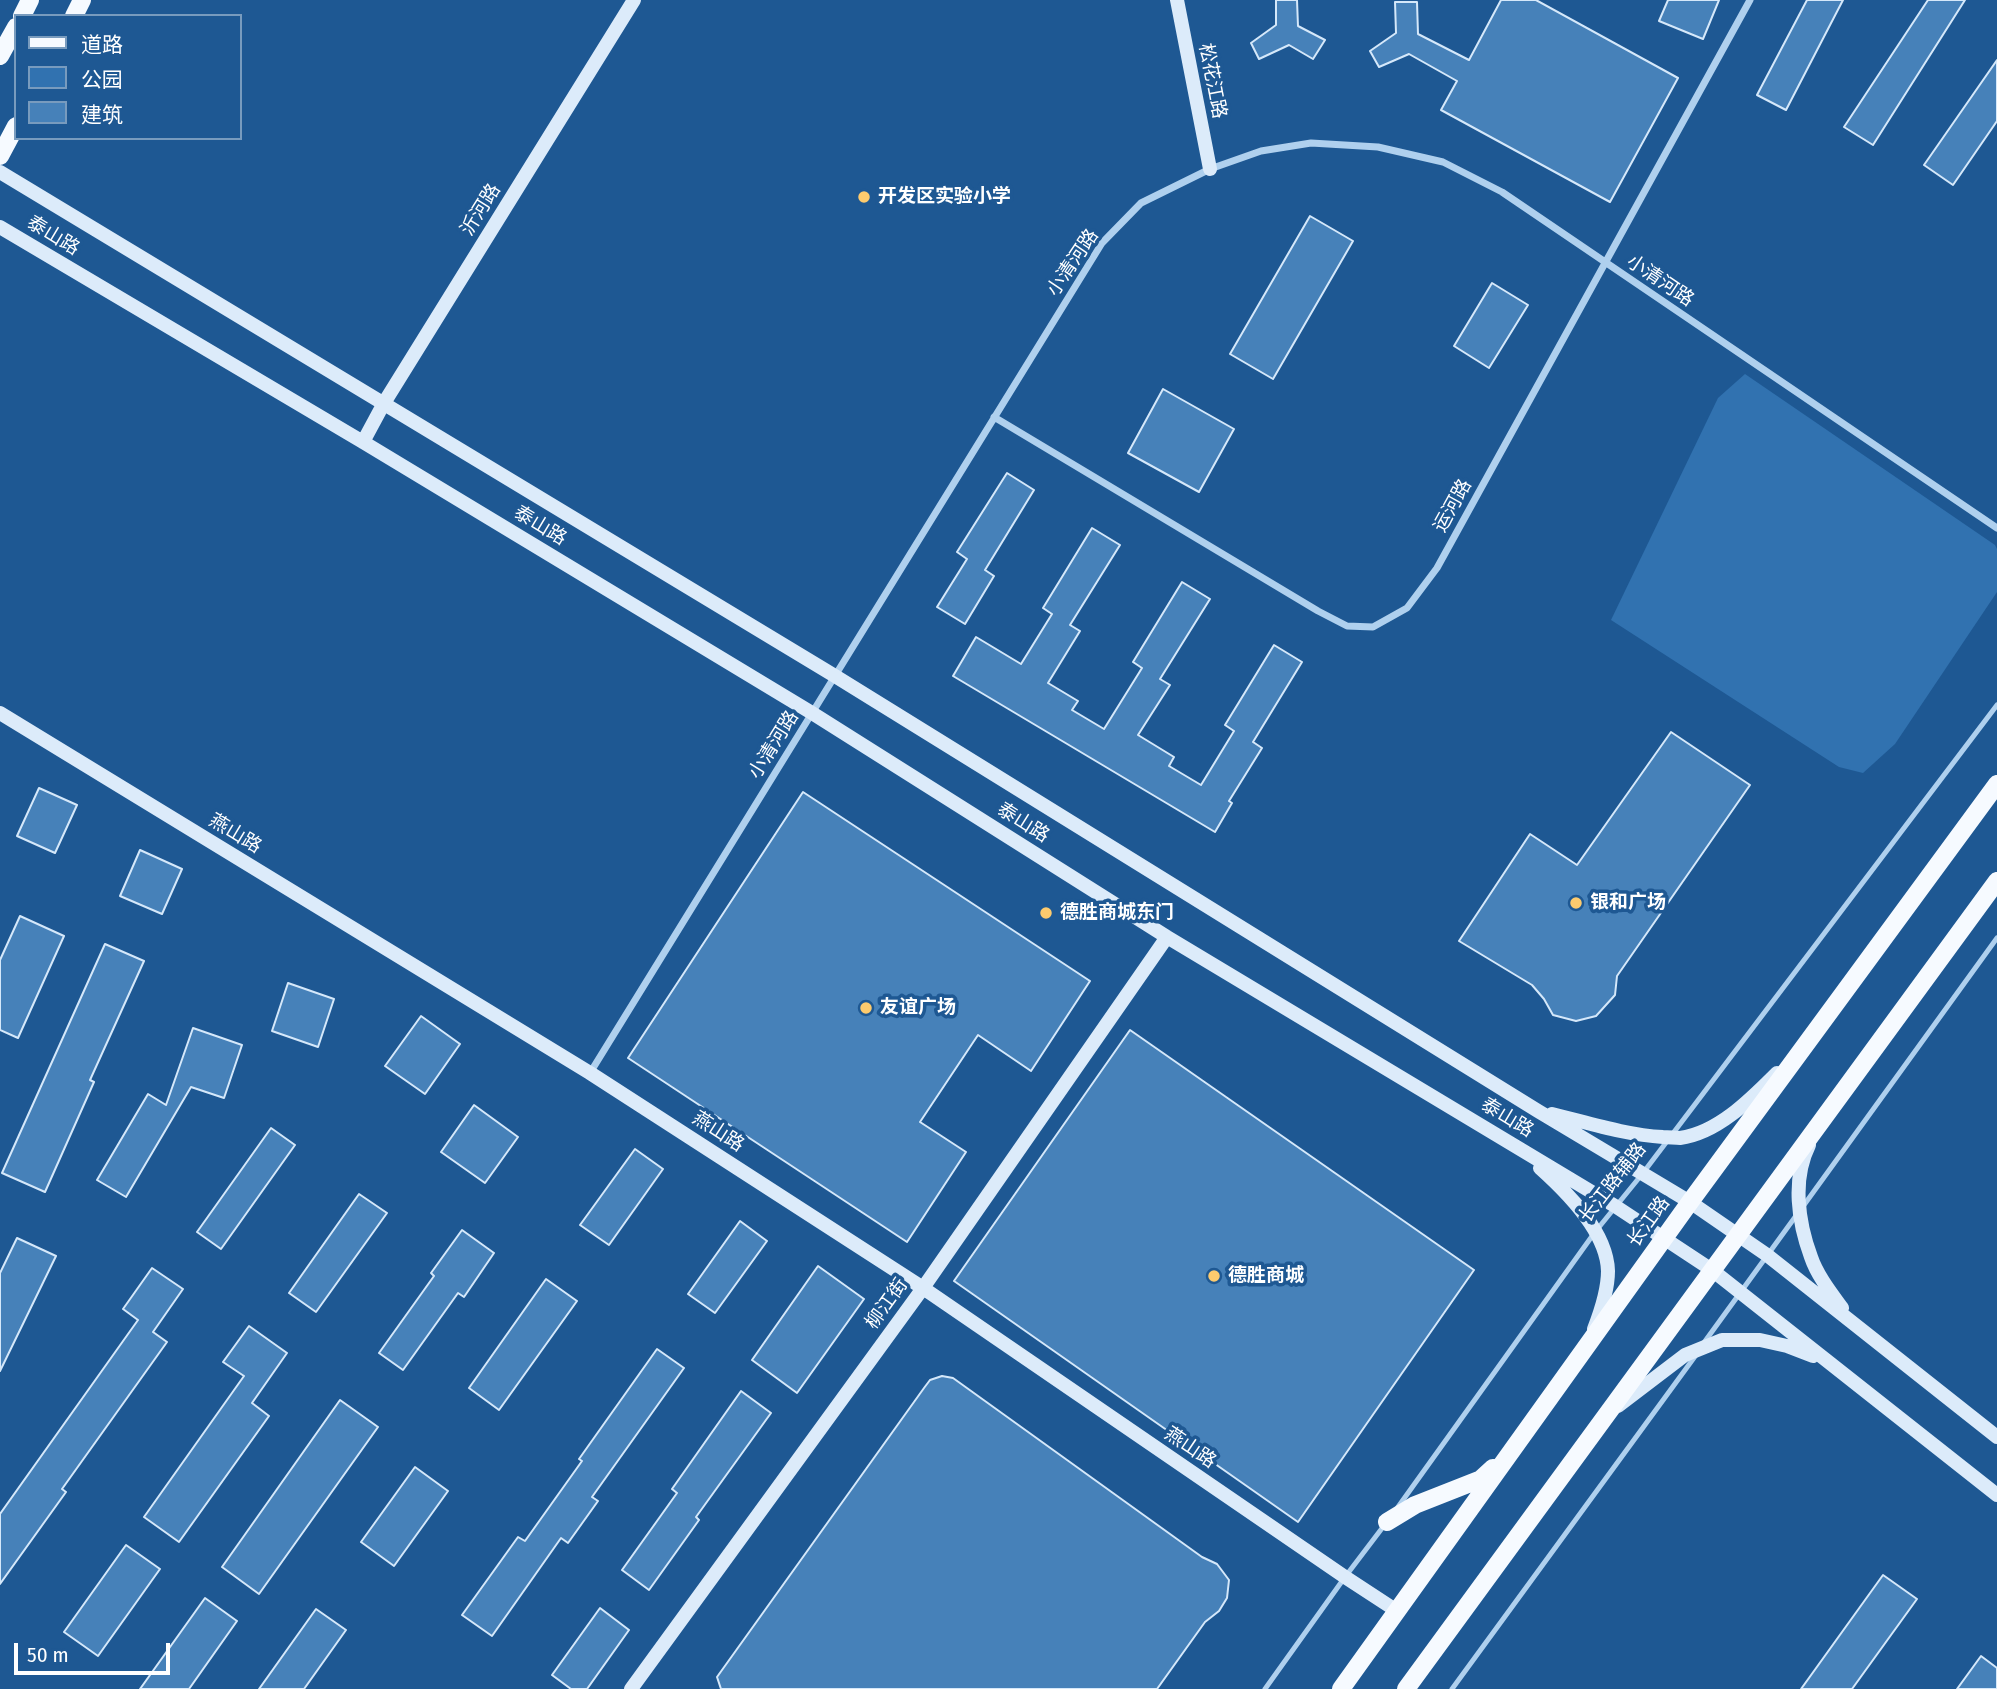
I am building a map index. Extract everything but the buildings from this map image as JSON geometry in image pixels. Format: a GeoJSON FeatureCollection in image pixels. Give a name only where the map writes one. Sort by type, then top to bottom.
{"type":"FeatureCollection","features":[{"type":"Feature","properties":{"kind":"main road","name":"沂河路"},"geometry":{"type":"LineString","coordinates":[[363,442],[384,403],[634,0]]}},
{"type":"Feature","properties":{"kind":"main road","name":"松花江路"},"geometry":{"type":"LineString","coordinates":[[1177,0],[1210,169]]}},
{"type":"Feature","properties":{"kind":"main road"},"geometry":{"type":"LineString","coordinates":[[0,56],[14,31]]}},
{"type":"Feature","properties":{"kind":"main road"},"geometry":{"type":"LineString","coordinates":[[0,156],[14,130]]}},
{"type":"Feature","properties":{"kind":"main road","name":"泰山路"},"geometry":{"type":"LineString","coordinates":[[0,172],[835,676],[1538,1111],[1690,1202],[1767,1255],[1997,1437]]}},
{"type":"Feature","properties":{"kind":"main road","name":"泰山路"},"geometry":{"type":"LineString","coordinates":[[0,227],[812,713],[1167,937],[1664,1237],[1741,1292],[1997,1495]]}},
{"type":"Feature","properties":{"kind":"main road","name":"燕山路"},"geometry":{"type":"LineString","coordinates":[[0,713],[590,1073],[923,1288],[1397,1611]]}},
{"type":"Feature","properties":{"kind":"main road","name":"长江路"},"geometry":{"type":"LineString","coordinates":[[1341,1689],[1664,1237],[1997,784]]}},
{"type":"Feature","properties":{"kind":"main road"},"geometry":{"type":"LineString","coordinates":[[1406,1689],[1997,881]]}},
{"type":"Feature","properties":{"kind":"main road","name":"柳江街"},"geometry":{"type":"LineString","coordinates":[[631,1689],[923,1288],[1167,937]]}},
{"type":"Feature","properties":{"kind":"main road"},"geometry":{"type":"LineString","coordinates":[[1538,1111],[1643,1135],[1678,1138],[1702,1132],[1729,1116],[1759,1091],[1808,1042]]}},
{"type":"Feature","properties":{"kind":"main road"},"geometry":{"type":"LineString","coordinates":[[1820,1122],[1806,1151],[1798,1183],[1802,1223],[1811,1259],[1853,1324]]}},
{"type":"Feature","properties":{"kind":"main road"},"geometry":{"type":"LineString","coordinates":[[1516,1146],[1565,1190],[1588,1220],[1603,1248],[1608,1268],[1607,1287],[1586,1346]]}},
{"type":"Feature","properties":{"kind":"main road"},"geometry":{"type":"LineString","coordinates":[[1606,1416],[1685,1355],[1722,1340],[1760,1340],[1787,1346],[1826,1361]]}},
{"type":"Feature","properties":{"kind":"main road"},"geometry":{"type":"LineString","coordinates":[[1387,1522],[1415,1505],[1481,1479],[1509,1454]]}},
{"type":"Feature","properties":{"kind":"street","name":"运河路"},"geometry":{"type":"LineString","coordinates":[[994,417],[1318,611],[1347,626],[1373,627],[1407,608],[1437,568],[1750,0]]}},
{"type":"Feature","properties":{"kind":"street","name":"小清河路"},"geometry":{"type":"LineString","coordinates":[[590,1073],[1102,243],[1141,203],[1210,169],[1261,151],[1311,143],[1378,147],[1443,162],[1502,192],[1997,528]]}},
{"type":"Feature","properties":{"kind":"lane","name":"长江路辅路"},"geometry":{"type":"LineString","coordinates":[[1265,1689],[1595,1232],[1643,1173],[1997,705]]}},
{"type":"Feature","properties":{"kind":"lane"},"geometry":{"type":"LineString","coordinates":[[1452,1689],[1997,938]]}},
{"type":"Feature","properties":{"kind":"green space"},"geometry":{"type":"Polygon","coordinates":[[[1745,374],[1995,545],[1997,549],[1997,592],[1895,744],[1863,773],[1839,767],[1611,620],[1718,398],[1745,374]]]}},
{"type":"Feature","properties":{"kind":"place","name":"开发区实验小学"},"geometry":{"type":"Point","coordinates":[864,197]}},
{"type":"Feature","properties":{"kind":"place","name":"银和广场"},"geometry":{"type":"Point","coordinates":[1576,903]}},
{"type":"Feature","properties":{"kind":"place","name":"德胜商城东门"},"geometry":{"type":"Point","coordinates":[1046,913]}},
{"type":"Feature","properties":{"kind":"place","name":"友谊广场"},"geometry":{"type":"Point","coordinates":[866,1008]}},
{"type":"Feature","properties":{"kind":"place","name":"德胜商城"},"geometry":{"type":"Point","coordinates":[1214,1276]}}]}
